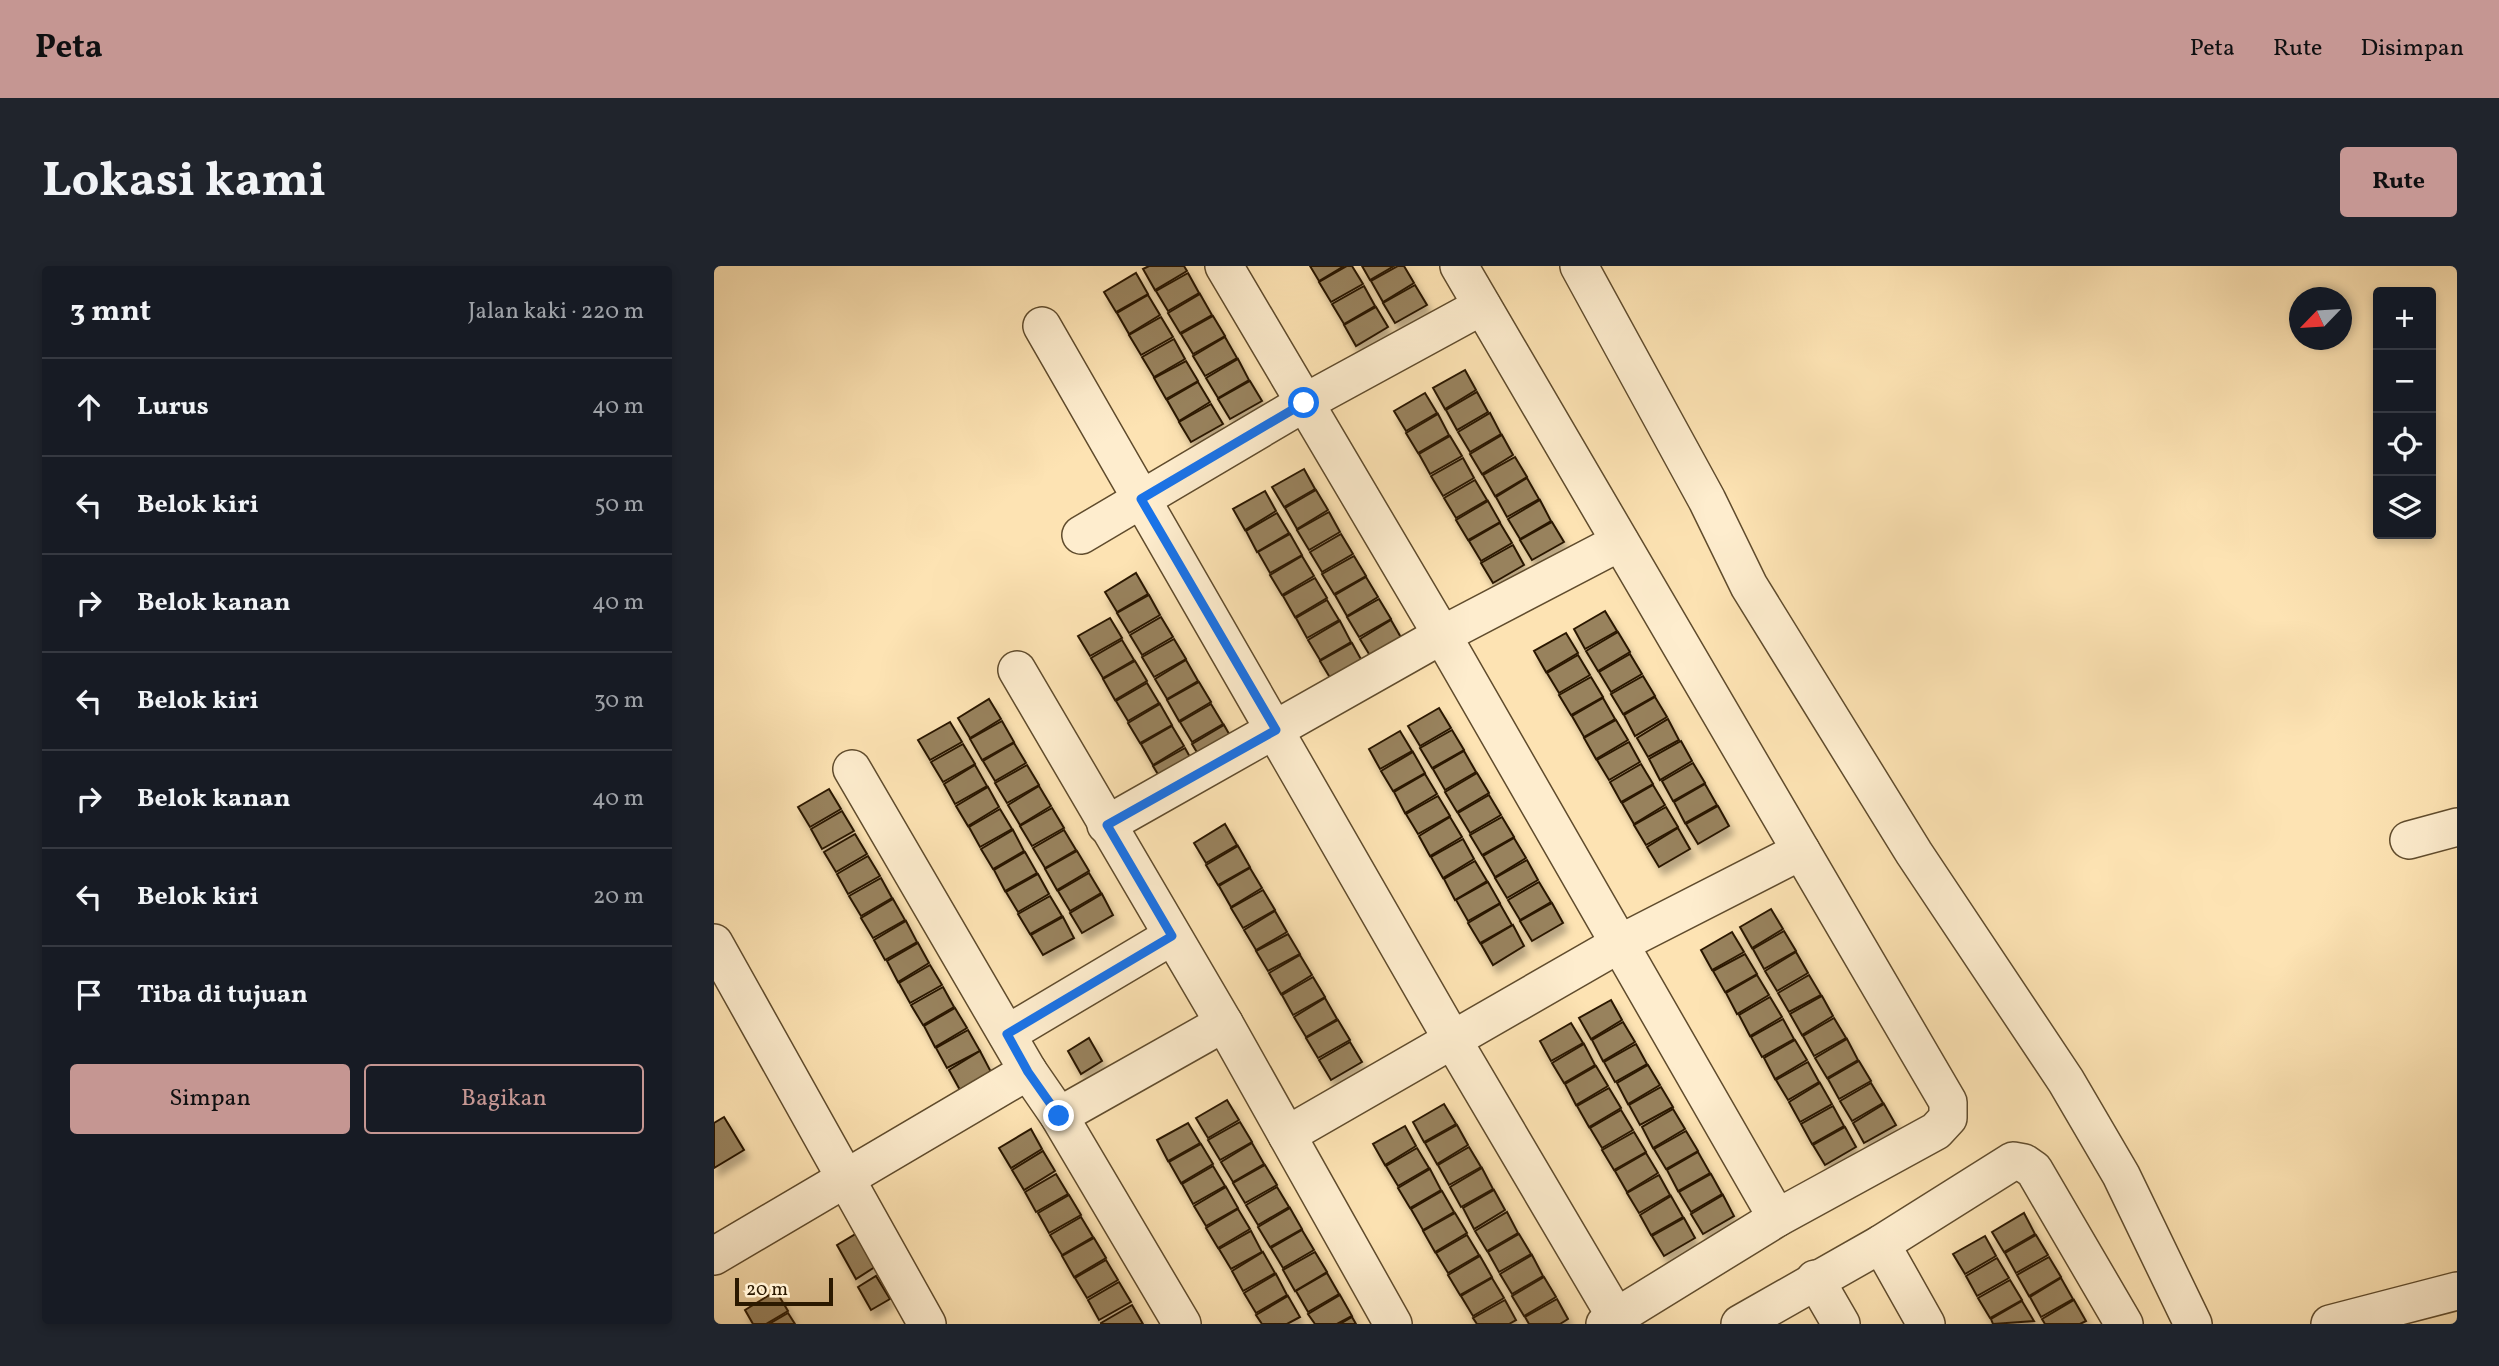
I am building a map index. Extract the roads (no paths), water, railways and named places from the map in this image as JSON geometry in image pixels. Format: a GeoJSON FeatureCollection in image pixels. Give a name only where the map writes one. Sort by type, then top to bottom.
{"type":"FeatureCollection","features":[{"type":"Feature","properties":{"kind":"street"},"geometry":{"type":"LineString","coordinates":[[1224,266],[1442,635],[1777,1218]]}},
{"type":"Feature","properties":{"kind":"street"},"geometry":{"type":"LineString","coordinates":[[1042,326],[1276,730],[1611,1320],[1777,1218],[1936,1131],[1948,1118],[1948,1101],[1459,266]]}},
{"type":"Feature","properties":{"kind":"street"},"geometry":{"type":"LineString","coordinates":[[1579,266],[1707,500],[1749,586],[1914,853],[2066,1081],[2121,1175],[2193,1324]]}},
{"type":"Feature","properties":{"kind":"street"},"geometry":{"type":"LineString","coordinates":[[1082,535],[1304,403],[1482,306]]}},
{"type":"Feature","properties":{"kind":"street"},"geometry":{"type":"LineString","coordinates":[[1107,825],[1442,635],[1620,542]]}},
{"type":"Feature","properties":{"kind":"street"},"geometry":{"type":"LineString","coordinates":[[1017,670],[1224,1023],[1393,1324]]}},
{"type":"Feature","properties":{"kind":"street"},"geometry":{"type":"LineString","coordinates":[[852,769],[1028,1072],[1059,1116],[1182,1324]]}},
{"type":"Feature","properties":{"kind":"street"},"geometry":{"type":"LineString","coordinates":[[2409,840],[2457,827]]}},
{"type":"Feature","properties":{"kind":"street"},"geometry":{"type":"LineString","coordinates":[[1287,1135],[1619,944],[1801,851]]}},
{"type":"Feature","properties":{"kind":"street"},"geometry":{"type":"LineString","coordinates":[[1007,1034],[1172,936]]}},
{"type":"Feature","properties":{"kind":"street"},"geometry":{"type":"LineString","coordinates":[[714,943],[927,1324]]}},
{"type":"Feature","properties":{"kind":"street"},"geometry":{"type":"LineString","coordinates":[[1059,1116],[1224,1023]]}},
{"type":"Feature","properties":{"kind":"street"},"geometry":{"type":"LineString","coordinates":[[714,1256],[1028,1072]]}},
{"type":"Feature","properties":{"kind":"street"},"geometry":{"type":"LineString","coordinates":[[1740,1324],[1815,1279],[1881,1244],[2014,1161],[2024,1163],[2034,1170],[2124,1324]]}},
{"type":"Feature","properties":{"kind":"street"},"geometry":{"type":"LineString","coordinates":[[1881,1244],[1926,1324]]}},
{"type":"Feature","properties":{"kind":"street"},"geometry":{"type":"LineString","coordinates":[[1815,1279],[1841,1324]]}},
{"type":"Feature","properties":{"kind":"street"},"geometry":{"type":"LineString","coordinates":[[2330,1324],[2457,1290]]}}]}
